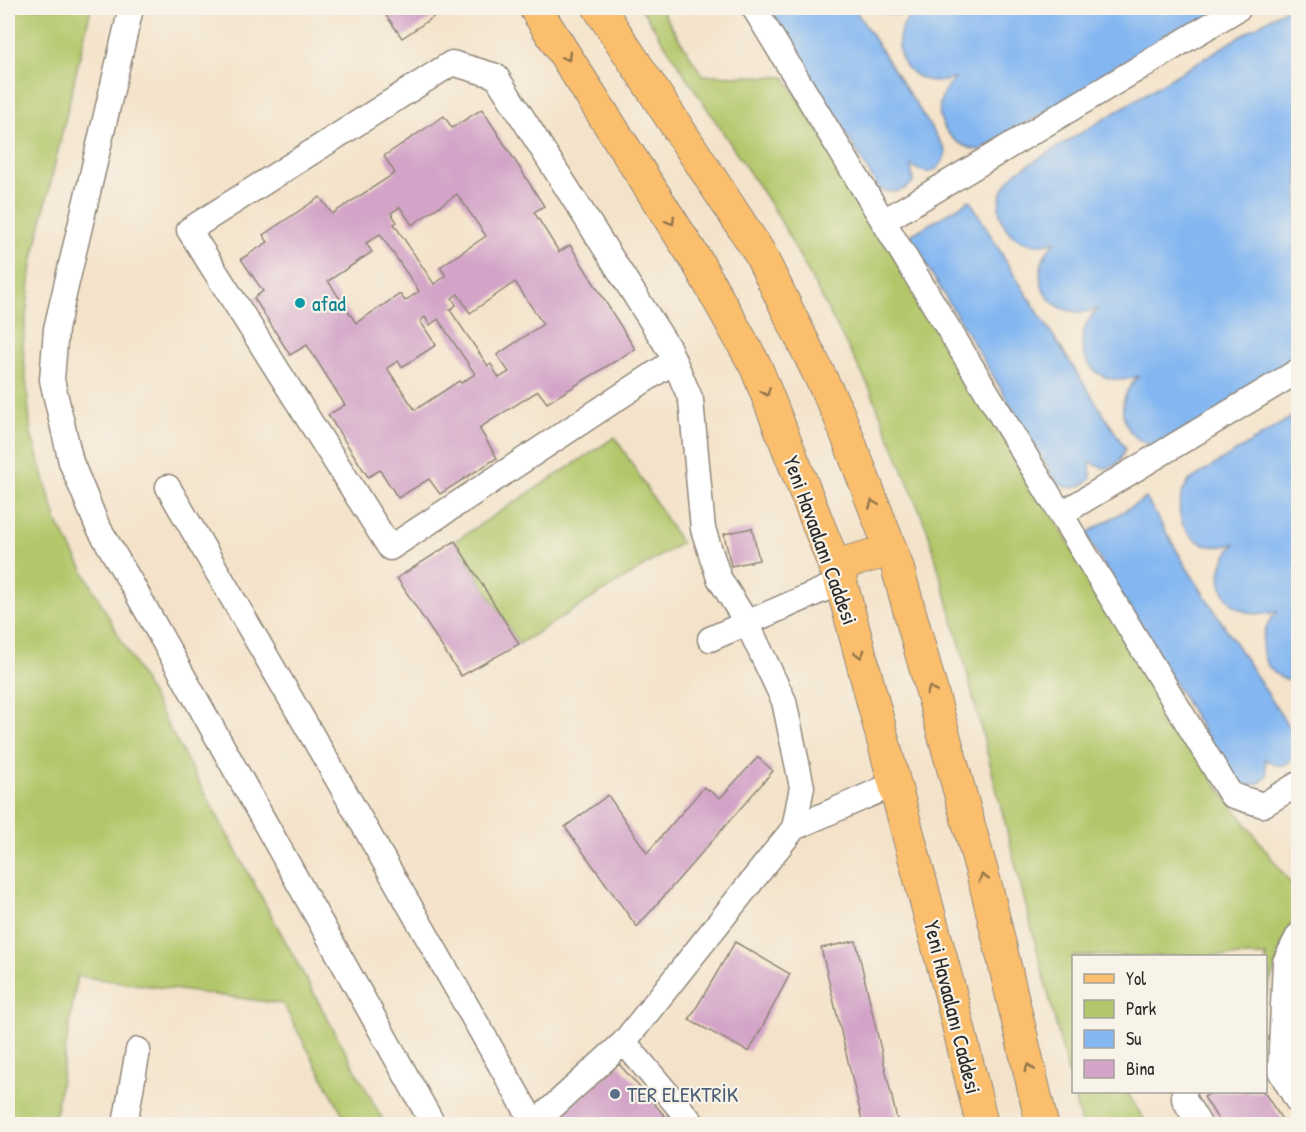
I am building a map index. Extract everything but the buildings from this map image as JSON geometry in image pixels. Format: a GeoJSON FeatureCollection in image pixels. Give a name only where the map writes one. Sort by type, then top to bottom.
{"type":"FeatureCollection","features":[{"type":"Feature","properties":{"kind":"main road","name":"Yeni Havaalanı Caddesi"},"geometry":{"type":"LineString","coordinates":[[535,8],[698,262],[756,367],[838,574],[950,992],[982,1125]]}},
{"type":"Feature","properties":{"kind":"main road"},"geometry":{"type":"LineString","coordinates":[[600,8],[759,252],[839,415],[897,566],[988,894],[1042,1125]]}},
{"type":"Feature","properties":{"kind":"main road"},"geometry":{"type":"LineString","coordinates":[[838,574],[891,550]]}},
{"type":"Feature","properties":{"kind":"lane"},"geometry":{"type":"LineString","coordinates":[[131,8],[56,329],[52,380],[71,462],[97,525],[140,598],[433,1125]]}},
{"type":"Feature","properties":{"kind":"lane"},"geometry":{"type":"LineString","coordinates":[[754,8],[1232,795],[1263,805],[1299,784]]}},
{"type":"Feature","properties":{"kind":"lane"},"geometry":{"type":"LineString","coordinates":[[884,221],[1239,8]]}},
{"type":"Feature","properties":{"kind":"lane"},"geometry":{"type":"LineString","coordinates":[[168,487],[534,1124],[624,1042],[794,828],[802,787],[784,701],[747,623],[719,578],[703,529],[691,400],[669,349],[496,76],[452,63],[189,230],[390,548],[674,361]]}},
{"type":"Feature","properties":{"kind":"lane"},"geometry":{"type":"LineString","coordinates":[[1061,514],[1299,371]]}},
{"type":"Feature","properties":{"kind":"lane"},"geometry":{"type":"LineString","coordinates":[[710,639],[747,623],[838,574]]}},
{"type":"Feature","properties":{"kind":"lane"},"geometry":{"type":"LineString","coordinates":[[794,828],[894,784]]}},
{"type":"Feature","properties":{"kind":"lane"},"geometry":{"type":"LineString","coordinates":[[1299,936],[1285,962],[1274,1017],[1280,1071],[1299,1102]]}},
{"type":"Feature","properties":{"kind":"lane"},"geometry":{"type":"LineString","coordinates":[[624,1042],[693,1125]]}},
{"type":"Feature","properties":{"kind":"lane"},"geometry":{"type":"LineString","coordinates":[[125,1125],[138,1050]]}},
{"type":"Feature","properties":{"kind":"lane"},"geometry":{"type":"LineString","coordinates":[[1184,1093],[1184,1099],[1199,1125]]}},
{"type":"Feature","properties":{"kind":"green space"},"geometry":{"type":"Polygon","coordinates":[[[8,8],[91,8],[32,263],[23,345],[31,434],[57,522],[385,1124],[348,1124],[283,1004],[77,976],[54,1124],[8,1124],[8,8]]]}},
{"type":"Feature","properties":{"kind":"green space"},"geometry":{"type":"Polygon","coordinates":[[[641,8],[660,8],[702,75],[785,77],[1216,784],[1298,893],[1298,909],[1281,946],[1267,994],[1267,955],[1072,955],[1072,1088],[961,649],[928,532],[870,389],[778,216],[641,8]]]}},
{"type":"Feature","properties":{"kind":"green space"},"geometry":{"type":"Polygon","coordinates":[[[615,437],[681,543],[519,644],[455,541],[615,437]]]}},
{"type":"Feature","properties":{"kind":"green space"},"geometry":{"type":"Polygon","coordinates":[[[1073,1093],[1130,1093],[1128,1094],[1147,1124],[1081,1124],[1073,1093]]]}},
{"type":"Feature","properties":{"kind":"water"},"geometry":{"type":"Polygon","coordinates":[[[770,8],[854,8],[943,146],[946,152],[941,164],[928,172],[923,172],[911,165],[913,182],[909,186],[897,192],[879,189],[770,8]]]}},
{"type":"Feature","properties":{"kind":"water"},"geometry":{"type":"Polygon","coordinates":[[[874,8],[1225,8],[980,150],[961,144],[946,131],[942,122],[940,103],[944,92],[956,78],[939,81],[925,79],[913,73],[904,64],[899,38],[904,24],[914,11],[894,14],[884,13],[874,8]]]}},
{"type":"Feature","properties":{"kind":"water"},"geometry":{"type":"Polygon","coordinates":[[[1287,8],[1298,8],[1298,372],[1153,447],[1133,434],[1123,416],[1125,396],[1139,376],[1122,380],[1108,378],[1096,372],[1087,362],[1083,350],[1083,336],[1087,322],[1098,309],[1081,312],[1067,310],[1055,304],[1046,294],[1041,282],[1041,269],[1046,255],[1056,241],[1039,244],[1024,242],[1012,235],[1004,225],[1000,212],[1000,198],[1006,184],[1018,171],[1287,8]]]}},
{"type":"Feature","properties":{"kind":"water"},"geometry":{"type":"Polygon","coordinates":[[[970,200],[1011,270],[1125,448],[1120,460],[1112,467],[1102,467],[1090,461],[1091,478],[1080,486],[1072,488],[1058,484],[909,236],[970,200]]]}},
{"type":"Feature","properties":{"kind":"water"},"geometry":{"type":"Polygon","coordinates":[[[1298,413],[1298,682],[1274,673],[1263,654],[1262,643],[1265,632],[1278,611],[1261,614],[1247,612],[1235,606],[1226,596],[1221,584],[1221,571],[1226,557],[1236,543],[1221,546],[1207,545],[1196,540],[1181,520],[1179,507],[1182,494],[1190,480],[1298,413]]]}},
{"type":"Feature","properties":{"kind":"water"},"geometry":{"type":"Polygon","coordinates":[[[1146,498],[1187,568],[1298,741],[1298,754],[1286,764],[1275,765],[1265,759],[1267,776],[1256,784],[1247,786],[1234,782],[1085,534],[1146,498]]]}},
{"type":"Feature","properties":{"kind":"place","name":"afad"},"geometry":{"type":"Point","coordinates":[300,303]}},
{"type":"Feature","properties":{"kind":"place","name":"TER ELEKTRİK"},"geometry":{"type":"Point","coordinates":[615,1094]}}]}
